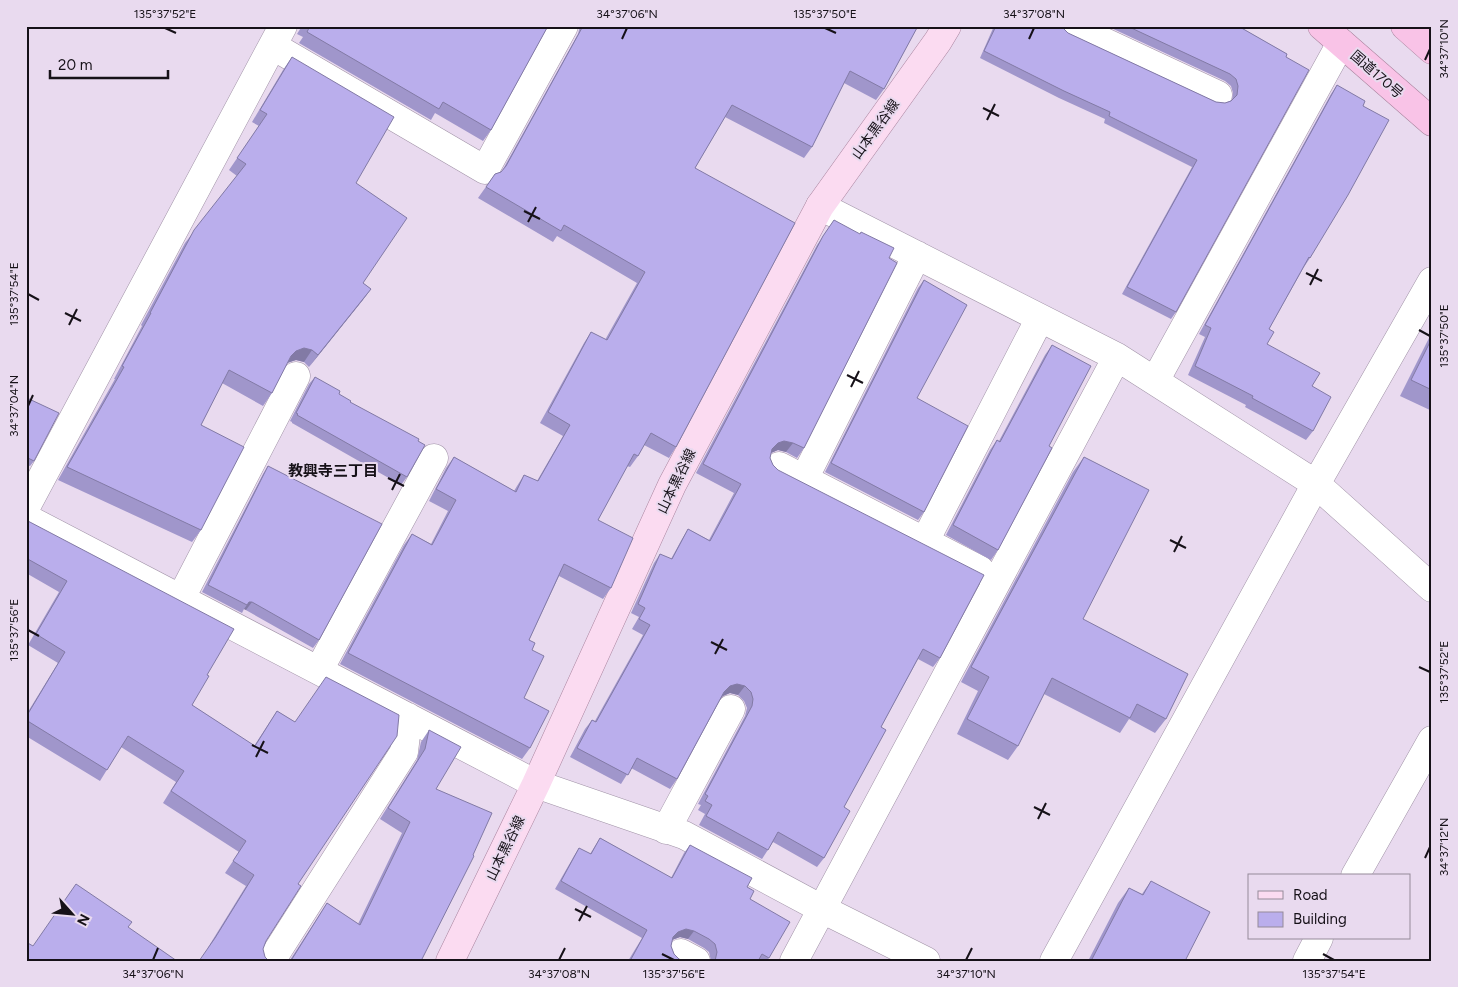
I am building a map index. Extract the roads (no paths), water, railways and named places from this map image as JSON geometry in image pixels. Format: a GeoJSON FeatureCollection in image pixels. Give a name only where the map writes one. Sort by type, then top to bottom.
{"type":"FeatureCollection","features":[{"type":"Feature","properties":{"kind":"highway"},"geometry":{"type":"LineString","coordinates":[[1405,26],[1432,50]]}},
{"type":"Feature","properties":{"kind":"highway","name":"国道170号"},"geometry":{"type":"LineString","coordinates":[[1332,34],[1432,122]]}},
{"type":"Feature","properties":{"kind":"main road","name":"山本黒谷線"},"geometry":{"type":"LineString","coordinates":[[450,961],[536,784],[672,485],[820,206],[947,26]]}},
{"type":"Feature","properties":{"kind":"street"},"geometry":{"type":"LineString","coordinates":[[26,507],[278,36],[485,170],[564,26]]}},
{"type":"Feature","properties":{"kind":"street"},"geometry":{"type":"LineString","coordinates":[[1070,26],[1218,95]]}},
{"type":"Feature","properties":{"kind":"street"},"geometry":{"type":"LineString","coordinates":[[1155,381],[1332,34]]}},
{"type":"Feature","properties":{"kind":"street"},"geometry":{"type":"LineString","coordinates":[[820,206],[1117,357],[1316,484],[1432,588]]}},
{"type":"Feature","properties":{"kind":"street"},"geometry":{"type":"LineString","coordinates":[[804,479],[917,255]]}},
{"type":"Feature","properties":{"kind":"street"},"geometry":{"type":"LineString","coordinates":[[1054,961],[1316,484],[1432,281]]}},
{"type":"Feature","properties":{"kind":"street"},"geometry":{"type":"LineString","coordinates":[[925,541],[1040,318]]}},
{"type":"Feature","properties":{"kind":"street"},"geometry":{"type":"LineString","coordinates":[[794,961],[1117,357]]}},
{"type":"Feature","properties":{"kind":"street"},"geometry":{"type":"LineString","coordinates":[[181,598],[296,376]]}},
{"type":"Feature","properties":{"kind":"street"},"geometry":{"type":"LineString","coordinates":[[319,670],[434,458]]}},
{"type":"Feature","properties":{"kind":"street"},"geometry":{"type":"LineString","coordinates":[[779,466],[980,570]]}},
{"type":"Feature","properties":{"kind":"street"},"geometry":{"type":"LineString","coordinates":[[26,518],[536,784],[684,836],[822,909],[926,961]]}},
{"type":"Feature","properties":{"kind":"street"},"geometry":{"type":"LineString","coordinates":[[666,830],[731,710]]}},
{"type":"Feature","properties":{"kind":"street"},"geometry":{"type":"LineString","coordinates":[[271,961],[404,752],[408,717]]}},
{"type":"Feature","properties":{"kind":"street"},"geometry":{"type":"LineString","coordinates":[[1356,874],[1432,740]]}},
{"type":"Feature","properties":{"kind":"street"},"geometry":{"type":"LineString","coordinates":[[1306,961],[1318,940]]}},
{"type":"Feature","properties":{"kind":"district","name":"教興寺三丁目"},"geometry":{"type":"Point","coordinates":[333,471]}}]}
